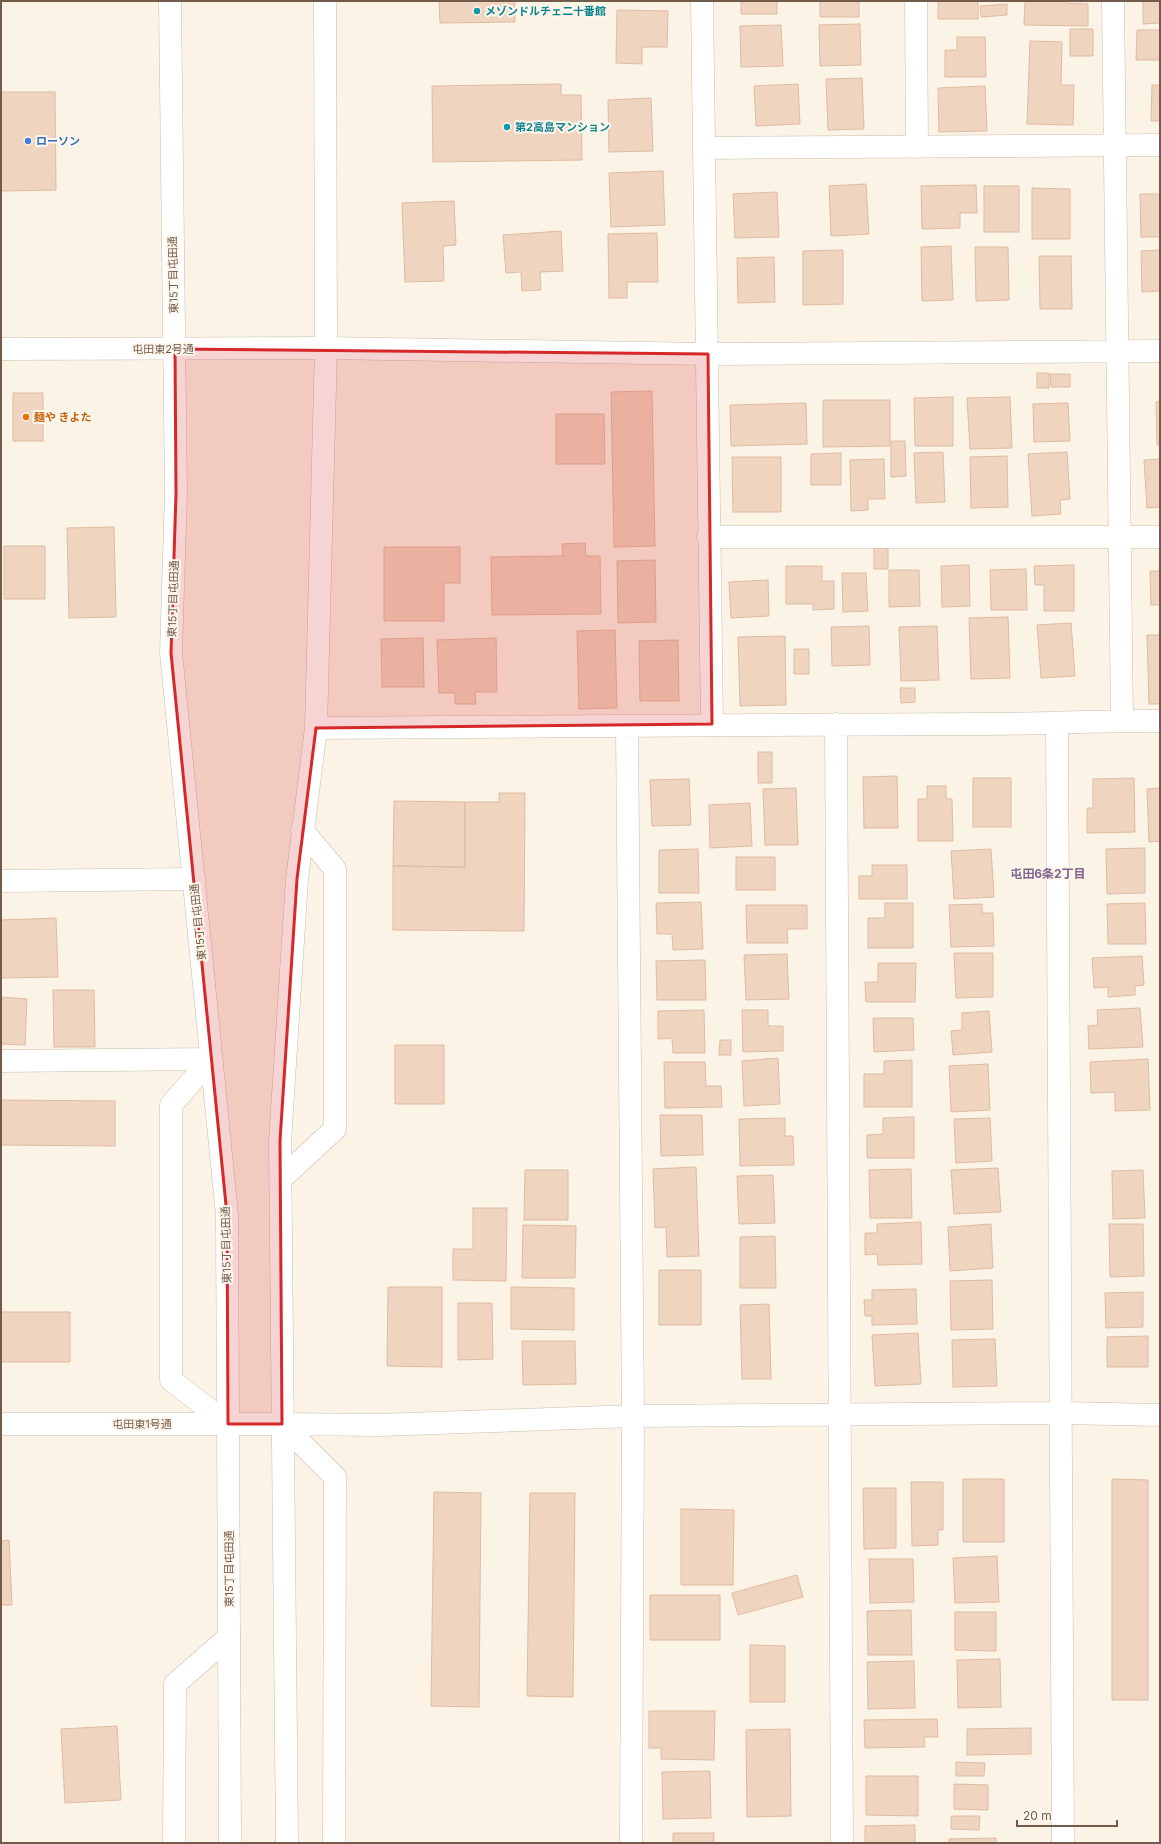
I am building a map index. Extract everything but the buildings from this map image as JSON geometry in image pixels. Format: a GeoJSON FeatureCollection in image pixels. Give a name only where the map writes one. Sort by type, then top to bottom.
{"type":"FeatureCollection","features":[{"type":"Feature","properties":{"kind":"street","name":"東15丁目屯田通"},"geometry":{"type":"LineString","coordinates":[[170,1],[176,493],[171,653],[227,1215],[230,1843]]}},
{"type":"Feature","properties":{"kind":"street"},"geometry":{"type":"LineString","coordinates":[[287,1843],[280,1141],[297,879],[316,728],[326,348],[326,1]]}},
{"type":"Feature","properties":{"kind":"street"},"geometry":{"type":"LineString","coordinates":[[702,1],[708,354],[708,537],[712,724]]}},
{"type":"Feature","properties":{"kind":"street"},"geometry":{"type":"LineString","coordinates":[[916,1],[917,147]]}},
{"type":"Feature","properties":{"kind":"street"},"geometry":{"type":"LineString","coordinates":[[1113,1],[1122,720]]}},
{"type":"Feature","properties":{"kind":"street"},"geometry":{"type":"LineString","coordinates":[[704,148],[1160,145]]}},
{"type":"Feature","properties":{"kind":"street","name":"屯田東2号通"},"geometry":{"type":"LineString","coordinates":[[1,349],[326,348],[708,354],[1160,351]]}},
{"type":"Feature","properties":{"kind":"street"},"geometry":{"type":"LineString","coordinates":[[708,537],[1160,537]]}},
{"type":"Feature","properties":{"kind":"street"},"geometry":{"type":"LineString","coordinates":[[316,728],[627,727],[712,724],[1057,724],[1122,720],[1160,721]]}},
{"type":"Feature","properties":{"kind":"street"},"geometry":{"type":"LineString","coordinates":[[836,724],[842,1843]]}},
{"type":"Feature","properties":{"kind":"street"},"geometry":{"type":"LineString","coordinates":[[1057,724],[1063,1843]]}},
{"type":"Feature","properties":{"kind":"street"},"geometry":{"type":"LineString","coordinates":[[627,727],[633,1416],[631,1843]]}},
{"type":"Feature","properties":{"kind":"street"},"geometry":{"type":"LineString","coordinates":[[281,1179],[335,1129],[335,869],[302,830]]}},
{"type":"Feature","properties":{"kind":"street"},"geometry":{"type":"LineString","coordinates":[[1,881],[194,879]]}},
{"type":"Feature","properties":{"kind":"street"},"geometry":{"type":"LineString","coordinates":[[1,1061],[211,1058]]}},
{"type":"Feature","properties":{"kind":"street"},"geometry":{"type":"LineString","coordinates":[[211,1058],[171,1105],[171,1380],[228,1424]]}},
{"type":"Feature","properties":{"kind":"street","name":"屯田東1号通"},"geometry":{"type":"LineString","coordinates":[[1,1424],[380,1425],[633,1416],[1061,1413],[1160,1415]]}},
{"type":"Feature","properties":{"kind":"street"},"geometry":{"type":"LineString","coordinates":[[282,1424],[336,1477],[334,1843]]}},
{"type":"Feature","properties":{"kind":"street"},"geometry":{"type":"LineString","coordinates":[[174,1843],[175,1684],[229,1637]]}},
{"type":"Feature","properties":{"kind":"highlighted area"},"geometry":{"type":"Polygon","coordinates":[[[175,349],[708,354],[712,724],[316,728],[297,879],[280,1141],[282,1424],[228,1424],[227,1215],[171,653],[176,493],[175,349]]]}},
{"type":"Feature","properties":{"kind":"place","name":"メゾンドルチェ二十番館"},"geometry":{"type":"Point","coordinates":[477,11]}},
{"type":"Feature","properties":{"kind":"place","name":"第2高島マンション"},"geometry":{"type":"Point","coordinates":[507,127]}},
{"type":"Feature","properties":{"kind":"place","name":"ローソン"},"geometry":{"type":"Point","coordinates":[28,141]}},
{"type":"Feature","properties":{"kind":"place","name":"麺や きよた"},"geometry":{"type":"Point","coordinates":[26,417]}},
{"type":"Feature","properties":{"kind":"district","name":"屯田6条2丁目"},"geometry":{"type":"Point","coordinates":[1048,874]}}]}
